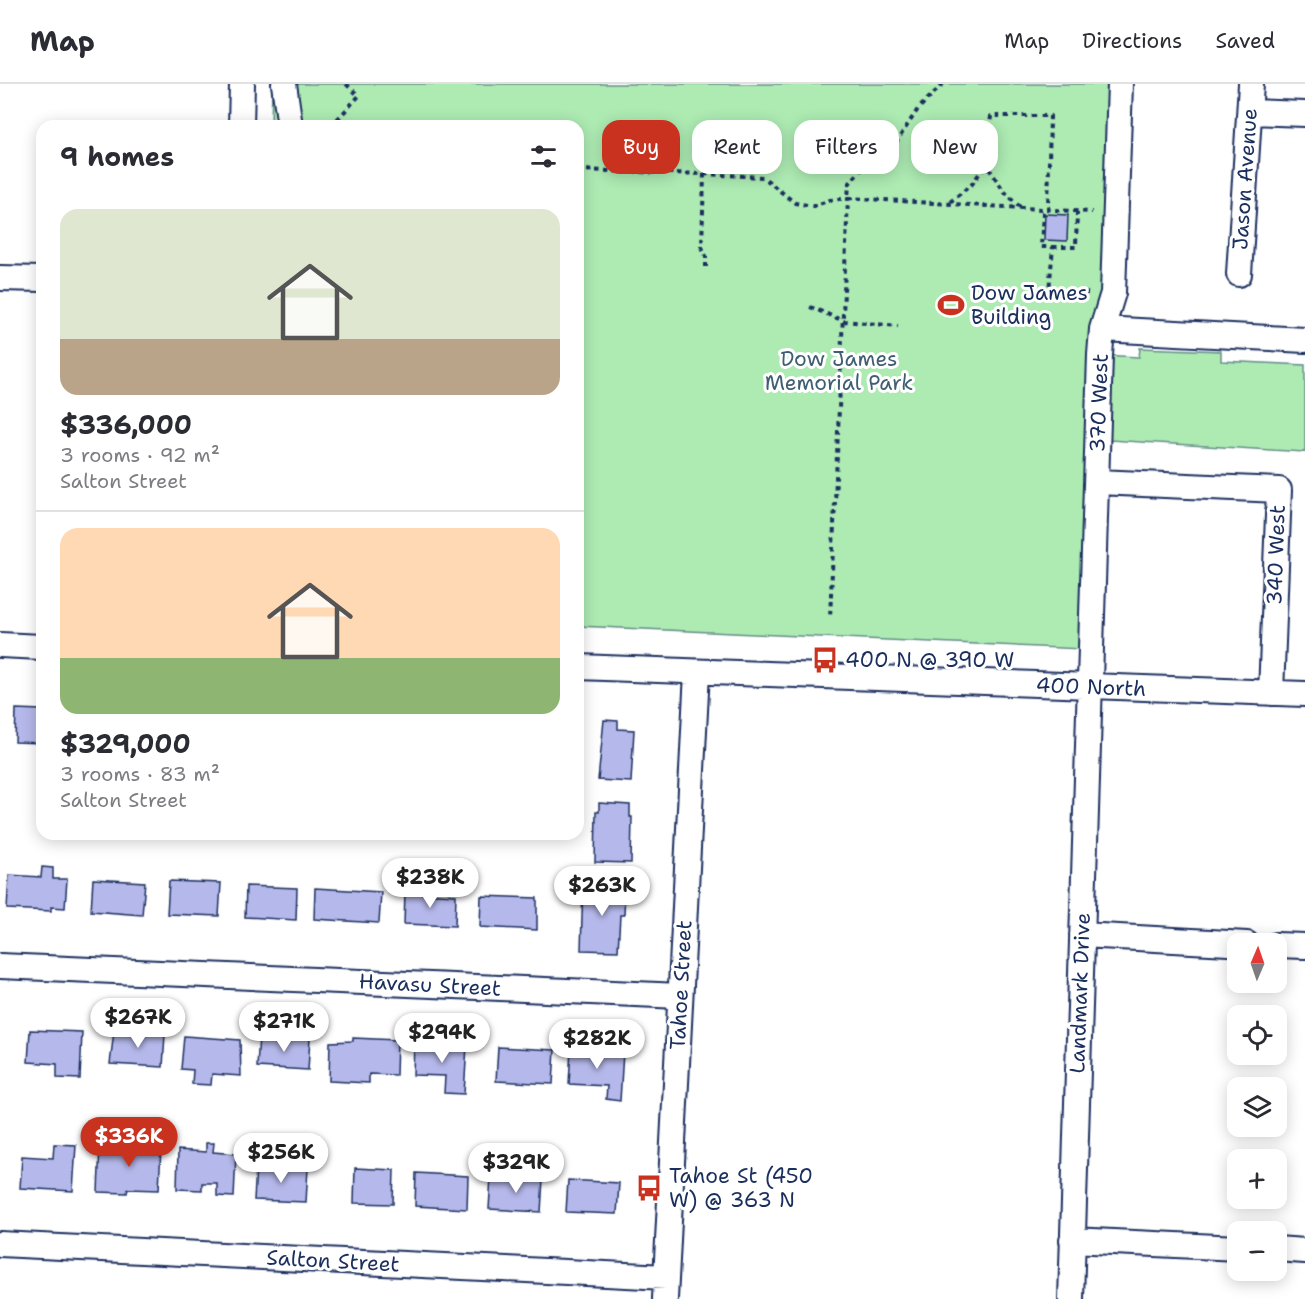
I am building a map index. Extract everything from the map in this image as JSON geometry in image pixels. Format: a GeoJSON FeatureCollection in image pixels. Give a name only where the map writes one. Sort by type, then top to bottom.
{"type":"FeatureCollection","features":[{"type":"Feature","properties":{"kind":"street"},"geometry":{"type":"LineString","coordinates":[[241,120],[243,84]]}},
{"type":"Feature","properties":{"kind":"street"},"geometry":{"type":"LineString","coordinates":[[284,84],[289,120]]}},
{"type":"Feature","properties":{"kind":"street","name":"370 West"},"geometry":{"type":"LineString","coordinates":[[1089,687],[1101,328],[1113,294],[1120,84]]}},
{"type":"Feature","properties":{"kind":"street","name":"Jason Avenue"},"geometry":{"type":"LineString","coordinates":[[1239,274],[1251,84]]}},
{"type":"Feature","properties":{"kind":"street"},"geometry":{"type":"LineString","coordinates":[[1250,112],[1305,114]]}},
{"type":"Feature","properties":{"kind":"street"},"geometry":{"type":"LineString","coordinates":[[0,278],[36,279]]}},
{"type":"Feature","properties":{"kind":"street"},"geometry":{"type":"LineString","coordinates":[[1101,328],[1305,340]]}},
{"type":"Feature","properties":{"kind":"street","name":"340 West"},"geometry":{"type":"LineString","coordinates":[[1097,482],[1279,490],[1271,693]]}},
{"type":"Feature","properties":{"kind":"street"},"geometry":{"type":"LineString","coordinates":[[0,645],[36,647]]}},
{"type":"Feature","properties":{"kind":"street","name":"400 North"},"geometry":{"type":"LineString","coordinates":[[584,668],[1305,694]]}},
{"type":"Feature","properties":{"kind":"street","name":"Tahoe Street"},"geometry":{"type":"LineString","coordinates":[[665,1288],[697,672]]}},
{"type":"Feature","properties":{"kind":"street","name":"Landmark Drive"},"geometry":{"type":"LineString","coordinates":[[1071,1299],[1089,687]]}},
{"type":"Feature","properties":{"kind":"street"},"geometry":{"type":"LineString","coordinates":[[1082,935],[1227,943]]}},
{"type":"Feature","properties":{"kind":"street"},"geometry":{"type":"LineString","coordinates":[[1287,945],[1305,946]]}},
{"type":"Feature","properties":{"kind":"street","name":"Havasu Street"},"geometry":{"type":"LineString","coordinates":[[0,966],[680,996]]}},
{"type":"Feature","properties":{"kind":"street"},"geometry":{"type":"LineString","coordinates":[[1072,1240],[1227,1247]]}},
{"type":"Feature","properties":{"kind":"street","name":"Salton Street"},"geometry":{"type":"LineString","coordinates":[[0,1244],[665,1288]]}},
{"type":"Feature","properties":{"kind":"street"},"geometry":{"type":"LineString","coordinates":[[1287,1250],[1305,1251]]}},
{"type":"Feature","properties":{"kind":"path"},"geometry":{"type":"LineString","coordinates":[[336,120],[358,96],[346,84]]}},
{"type":"Feature","properties":{"kind":"path"},"geometry":{"type":"LineString","coordinates":[[831,618],[849,184],[895,144],[918,109],[943,84]]}},
{"type":"Feature","properties":{"kind":"path"},"geometry":{"type":"LineString","coordinates":[[991,120],[991,116],[1050,116],[1048,209]]}},
{"type":"Feature","properties":{"kind":"path"},"geometry":{"type":"LineString","coordinates":[[584,170],[692,174]]}},
{"type":"Feature","properties":{"kind":"path"},"geometry":{"type":"LineString","coordinates":[[706,267],[706,256],[702,247],[704,174],[763,177],[795,203],[813,206],[831,200],[848,198],[1116,213]]}},
{"type":"Feature","properties":{"kind":"path"},"geometry":{"type":"LineString","coordinates":[[949,203],[972,184],[979,174]]}},
{"type":"Feature","properties":{"kind":"path"},"geometry":{"type":"LineString","coordinates":[[993,174],[1004,191],[1021,208]]}},
{"type":"Feature","properties":{"kind":"path"},"geometry":{"type":"LineString","coordinates":[[1048,209],[1043,212],[1041,247],[1076,247],[1077,212]]}},
{"type":"Feature","properties":{"kind":"path"},"geometry":{"type":"LineString","coordinates":[[1053,247],[1049,291],[1113,294]]}},
{"type":"Feature","properties":{"kind":"path"},"geometry":{"type":"LineString","coordinates":[[810,307],[844,321],[898,326]]}},
{"type":"Feature","properties":{"kind":"green space","name":"Dow James Memorial Park"},"geometry":{"type":"Polygon","coordinates":[[[272,84],[1120,84],[1100,355],[1139,357],[1140,348],[1221,351],[1221,361],[1305,365],[1305,452],[1093,439],[1083,649],[584,626],[584,120],[271,120],[272,84]]]}},
{"type":"Feature","properties":{"kind":"building"},"geometry":{"type":"Polygon","coordinates":[[[1045,214],[1068,215],[1067,241],[1044,240],[1045,214]]]}},
{"type":"Feature","properties":{"kind":"building"},"geometry":{"type":"Polygon","coordinates":[[[16,709],[36,710],[36,743],[15,742],[16,709]]]}},
{"type":"Feature","properties":{"kind":"building"},"geometry":{"type":"Polygon","coordinates":[[[604,720],[618,721],[618,729],[634,730],[631,782],[598,780],[604,720]]]}},
{"type":"Feature","properties":{"kind":"building"},"geometry":{"type":"Polygon","coordinates":[[[599,803],[630,805],[631,863],[595,862],[596,812],[599,812],[599,803]]]}},
{"type":"Feature","properties":{"kind":"building"},"geometry":{"type":"Polygon","coordinates":[[[42,867],[53,868],[53,879],[67,879],[65,908],[51,907],[51,911],[7,909],[9,875],[41,877],[42,867]]]}},
{"type":"Feature","properties":{"kind":"building"},"geometry":{"type":"Polygon","coordinates":[[[93,879],[145,882],[142,915],[91,911],[93,879]]]}},
{"type":"Feature","properties":{"kind":"building"},"geometry":{"type":"Polygon","coordinates":[[[169,881],[221,883],[219,916],[167,914],[169,881]]]}},
{"type":"Feature","properties":{"kind":"building"},"geometry":{"type":"Polygon","coordinates":[[[583,885],[625,887],[624,915],[620,915],[618,951],[581,950],[583,885]]]}},
{"type":"Feature","properties":{"kind":"building"},"geometry":{"type":"Polygon","coordinates":[[[246,886],[297,888],[296,920],[245,917],[246,886]]]}},
{"type":"Feature","properties":{"kind":"building"},"geometry":{"type":"Polygon","coordinates":[[[315,888],[381,892],[379,923],[314,919],[315,888]]]}},
{"type":"Feature","properties":{"kind":"building"},"geometry":{"type":"Polygon","coordinates":[[[405,892],[456,895],[455,926],[404,924],[405,892]]]}},
{"type":"Feature","properties":{"kind":"building"},"geometry":{"type":"Polygon","coordinates":[[[481,896],[537,898],[537,930],[480,927],[481,896]]]}},
{"type":"Feature","properties":{"kind":"building"},"geometry":{"type":"Polygon","coordinates":[[[30,1030],[82,1032],[80,1079],[57,1078],[57,1064],[28,1062],[30,1030]]]}},
{"type":"Feature","properties":{"kind":"building"},"geometry":{"type":"Polygon","coordinates":[[[114,1031],[165,1034],[163,1067],[110,1064],[114,1031]]]}},
{"type":"Feature","properties":{"kind":"building"},"geometry":{"type":"Polygon","coordinates":[[[259,1035],[310,1038],[308,1070],[257,1067],[259,1035]]]}},
{"type":"Feature","properties":{"kind":"building"},"geometry":{"type":"Polygon","coordinates":[[[184,1036],[240,1040],[241,1076],[212,1074],[211,1085],[192,1084],[193,1070],[181,1069],[184,1036]]]}},
{"type":"Feature","properties":{"kind":"building"},"geometry":{"type":"Polygon","coordinates":[[[353,1038],[397,1040],[396,1075],[369,1074],[369,1083],[329,1081],[330,1042],[353,1041],[353,1038]]]}},
{"type":"Feature","properties":{"kind":"building"},"geometry":{"type":"Polygon","coordinates":[[[414,1042],[467,1045],[464,1094],[444,1093],[445,1076],[413,1075],[414,1042]]]}},
{"type":"Feature","properties":{"kind":"building"},"geometry":{"type":"Polygon","coordinates":[[[498,1047],[555,1050],[553,1084],[496,1081],[498,1047]]]}},
{"type":"Feature","properties":{"kind":"building"},"geometry":{"type":"Polygon","coordinates":[[[571,1048],[623,1052],[620,1101],[606,1099],[607,1086],[569,1084],[571,1048]]]}},
{"type":"Feature","properties":{"kind":"building"},"geometry":{"type":"Polygon","coordinates":[[[206,1143],[214,1143],[213,1152],[236,1154],[234,1197],[217,1196],[217,1183],[202,1183],[202,1190],[177,1189],[178,1150],[206,1152],[206,1143]]]}},
{"type":"Feature","properties":{"kind":"building"},"geometry":{"type":"Polygon","coordinates":[[[54,1144],[76,1145],[73,1191],[20,1188],[22,1156],[53,1158],[54,1144]]]}},
{"type":"Feature","properties":{"kind":"building"},"geometry":{"type":"Polygon","coordinates":[[[100,1144],[161,1147],[159,1190],[128,1189],[127,1193],[98,1192],[100,1144]]]}},
{"type":"Feature","properties":{"kind":"building"},"geometry":{"type":"Polygon","coordinates":[[[256,1166],[308,1168],[306,1202],[254,1200],[256,1166]]]}},
{"type":"Feature","properties":{"kind":"building"},"geometry":{"type":"Polygon","coordinates":[[[355,1168],[394,1170],[393,1204],[354,1203],[355,1168]]]}},
{"type":"Feature","properties":{"kind":"building"},"geometry":{"type":"Polygon","coordinates":[[[416,1173],[468,1176],[467,1209],[415,1206],[416,1173]]]}},
{"type":"Feature","properties":{"kind":"building"},"geometry":{"type":"Polygon","coordinates":[[[491,1176],[543,1179],[541,1212],[489,1209],[491,1176]]]}},
{"type":"Feature","properties":{"kind":"building"},"geometry":{"type":"Polygon","coordinates":[[[568,1180],[619,1183],[617,1214],[566,1212],[568,1180]]]}},
{"type":"Feature","properties":{"kind":"place","name":"Dow James Building"},"geometry":{"type":"Point","coordinates":[951,305]}},
{"type":"Feature","properties":{"kind":"place","name":"400 N @ 390 W"},"geometry":{"type":"Point","coordinates":[825,660]}},
{"type":"Feature","properties":{"kind":"place","name":"Tahoe St (450 W) @ 363 N"},"geometry":{"type":"Point","coordinates":[649,1188]}}]}
